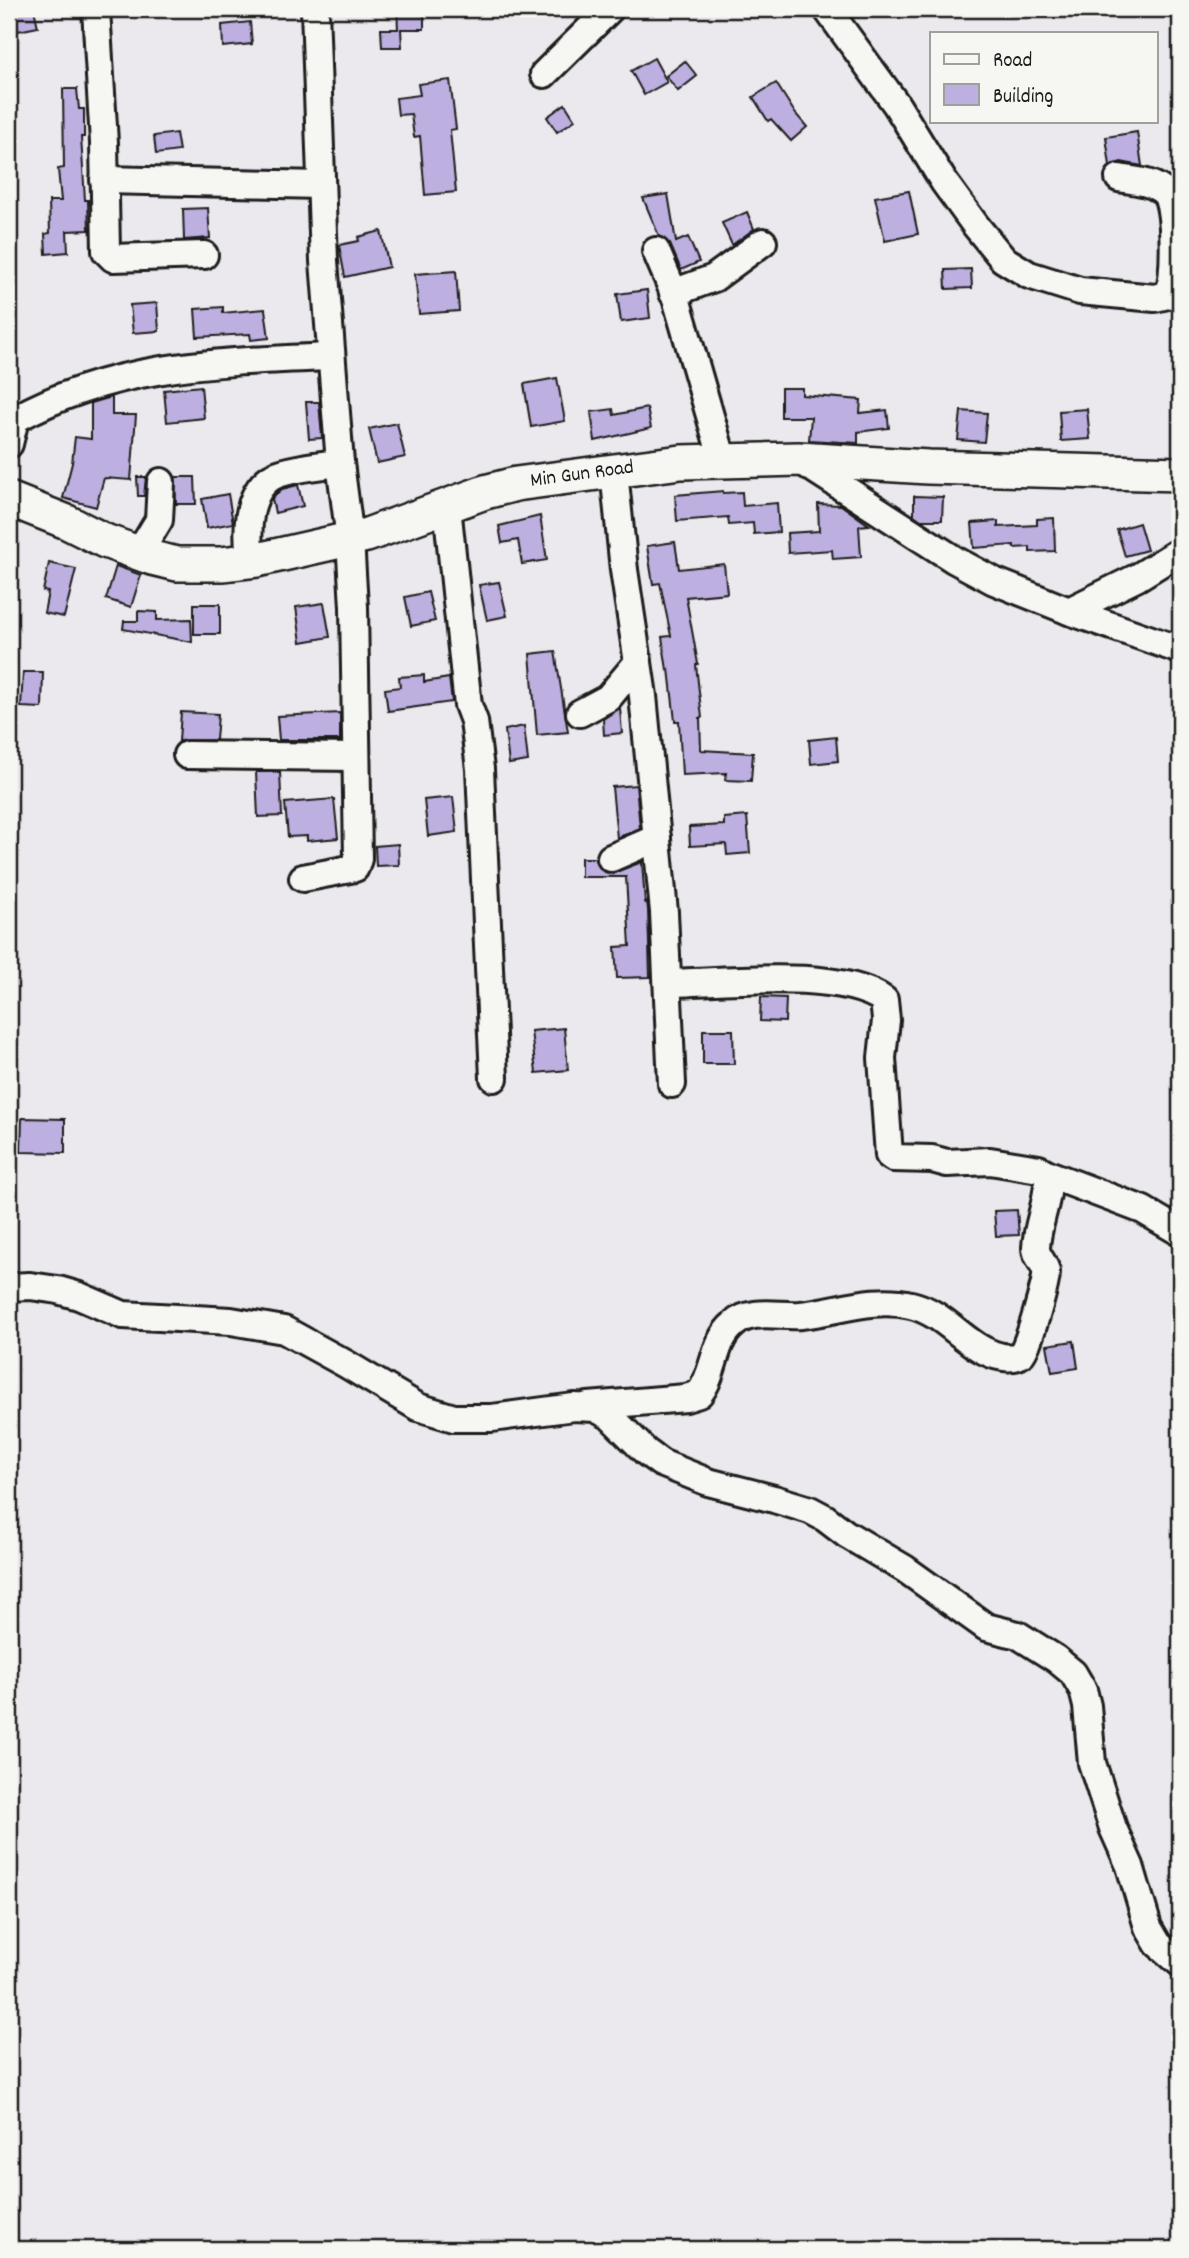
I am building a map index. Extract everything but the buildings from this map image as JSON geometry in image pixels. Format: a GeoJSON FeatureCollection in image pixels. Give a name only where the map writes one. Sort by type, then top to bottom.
{"type":"FeatureCollection","features":[{"type":"Feature","properties":{"kind":"street"},"geometry":{"type":"LineString","coordinates":[[96,9],[105,243],[110,256],[204,255]]}},
{"type":"Feature","properties":{"kind":"street"},"geometry":{"type":"LineString","coordinates":[[303,878],[350,870],[357,866],[354,607],[350,539],[331,357],[315,9]]}},
{"type":"Feature","properties":{"kind":"street"},"geometry":{"type":"LineString","coordinates":[[544,74],[610,9]]}},
{"type":"Feature","properties":{"kind":"street"},"geometry":{"type":"LineString","coordinates":[[828,9],[896,104],[944,182],[976,226],[1003,258],[1016,268],[1029,275],[1080,291],[1155,298],[1168,295],[1172,281],[1172,207],[1168,198],[1153,185],[1119,178]]}},
{"type":"Feature","properties":{"kind":"street"},"geometry":{"type":"LineString","coordinates":[[104,180],[321,185]]}},
{"type":"Feature","properties":{"kind":"street"},"geometry":{"type":"LineString","coordinates":[[674,293],[714,278],[764,242]]}},
{"type":"Feature","properties":{"kind":"street"},"geometry":{"type":"LineString","coordinates":[[656,251],[674,293],[705,390],[723,461]]}},
{"type":"Feature","properties":{"kind":"street"},"geometry":{"type":"LineString","coordinates":[[9,444],[15,419],[85,388],[124,376],[217,362],[331,357]]}},
{"type":"Feature","properties":{"kind":"street"},"geometry":{"type":"LineString","coordinates":[[799,459],[955,561],[994,581],[1180,650]]}},
{"type":"Feature","properties":{"kind":"street","name":"Min Gun Road"},"geometry":{"type":"LineString","coordinates":[[9,499],[105,541],[177,564],[250,561],[367,535],[485,492],[516,484],[681,463],[799,459],[941,468],[1180,474]]}},
{"type":"Feature","properties":{"kind":"street"},"geometry":{"type":"LineString","coordinates":[[250,561],[248,522],[259,490],[271,478],[297,470],[340,463]]}},
{"type":"Feature","properties":{"kind":"street"},"geometry":{"type":"LineString","coordinates":[[614,471],[657,838],[672,1084]]}},
{"type":"Feature","properties":{"kind":"street"},"geometry":{"type":"LineString","coordinates":[[139,554],[159,520],[161,482]]}},
{"type":"Feature","properties":{"kind":"street"},"geometry":{"type":"LineString","coordinates":[[447,506],[468,705],[474,721],[480,769],[494,1078]]}},
{"type":"Feature","properties":{"kind":"street"},"geometry":{"type":"LineString","coordinates":[[1069,611],[1138,577],[1180,551]]}},
{"type":"Feature","properties":{"kind":"street"},"geometry":{"type":"LineString","coordinates":[[580,713],[608,698],[638,663]]}},
{"type":"Feature","properties":{"kind":"street"},"geometry":{"type":"LineString","coordinates":[[187,755],[356,757]]}},
{"type":"Feature","properties":{"kind":"street"},"geometry":{"type":"LineString","coordinates":[[611,858],[657,838]]}},
{"type":"Feature","properties":{"kind":"street"},"geometry":{"type":"LineString","coordinates":[[668,984],[815,979],[880,997],[886,1008],[882,1058],[890,1157],[932,1159],[947,1163],[998,1162],[1039,1169],[1143,1210],[1180,1232]]}},
{"type":"Feature","properties":{"kind":"street"},"geometry":{"type":"LineString","coordinates":[[9,1287],[30,1286],[58,1290],[123,1315],[231,1321],[284,1330],[418,1407],[454,1418],[492,1418],[584,1406],[686,1398],[699,1394],[706,1384],[720,1341],[728,1329],[735,1322],[761,1315],[802,1315],[874,1302],[900,1302],[915,1305],[937,1315],[967,1339],[991,1353],[1001,1357],[1021,1355],[1029,1340],[1046,1280],[1044,1266],[1036,1251],[1048,1174]]}},
{"type":"Feature","properties":{"kind":"street"},"geometry":{"type":"LineString","coordinates":[[584,1406],[602,1410],[661,1463],[708,1482],[786,1503],[825,1518],[846,1534],[905,1569],[986,1627],[1018,1635],[1073,1673],[1083,1690],[1087,1706],[1092,1763],[1149,1927],[1158,1944],[1180,1963]]}}]}
